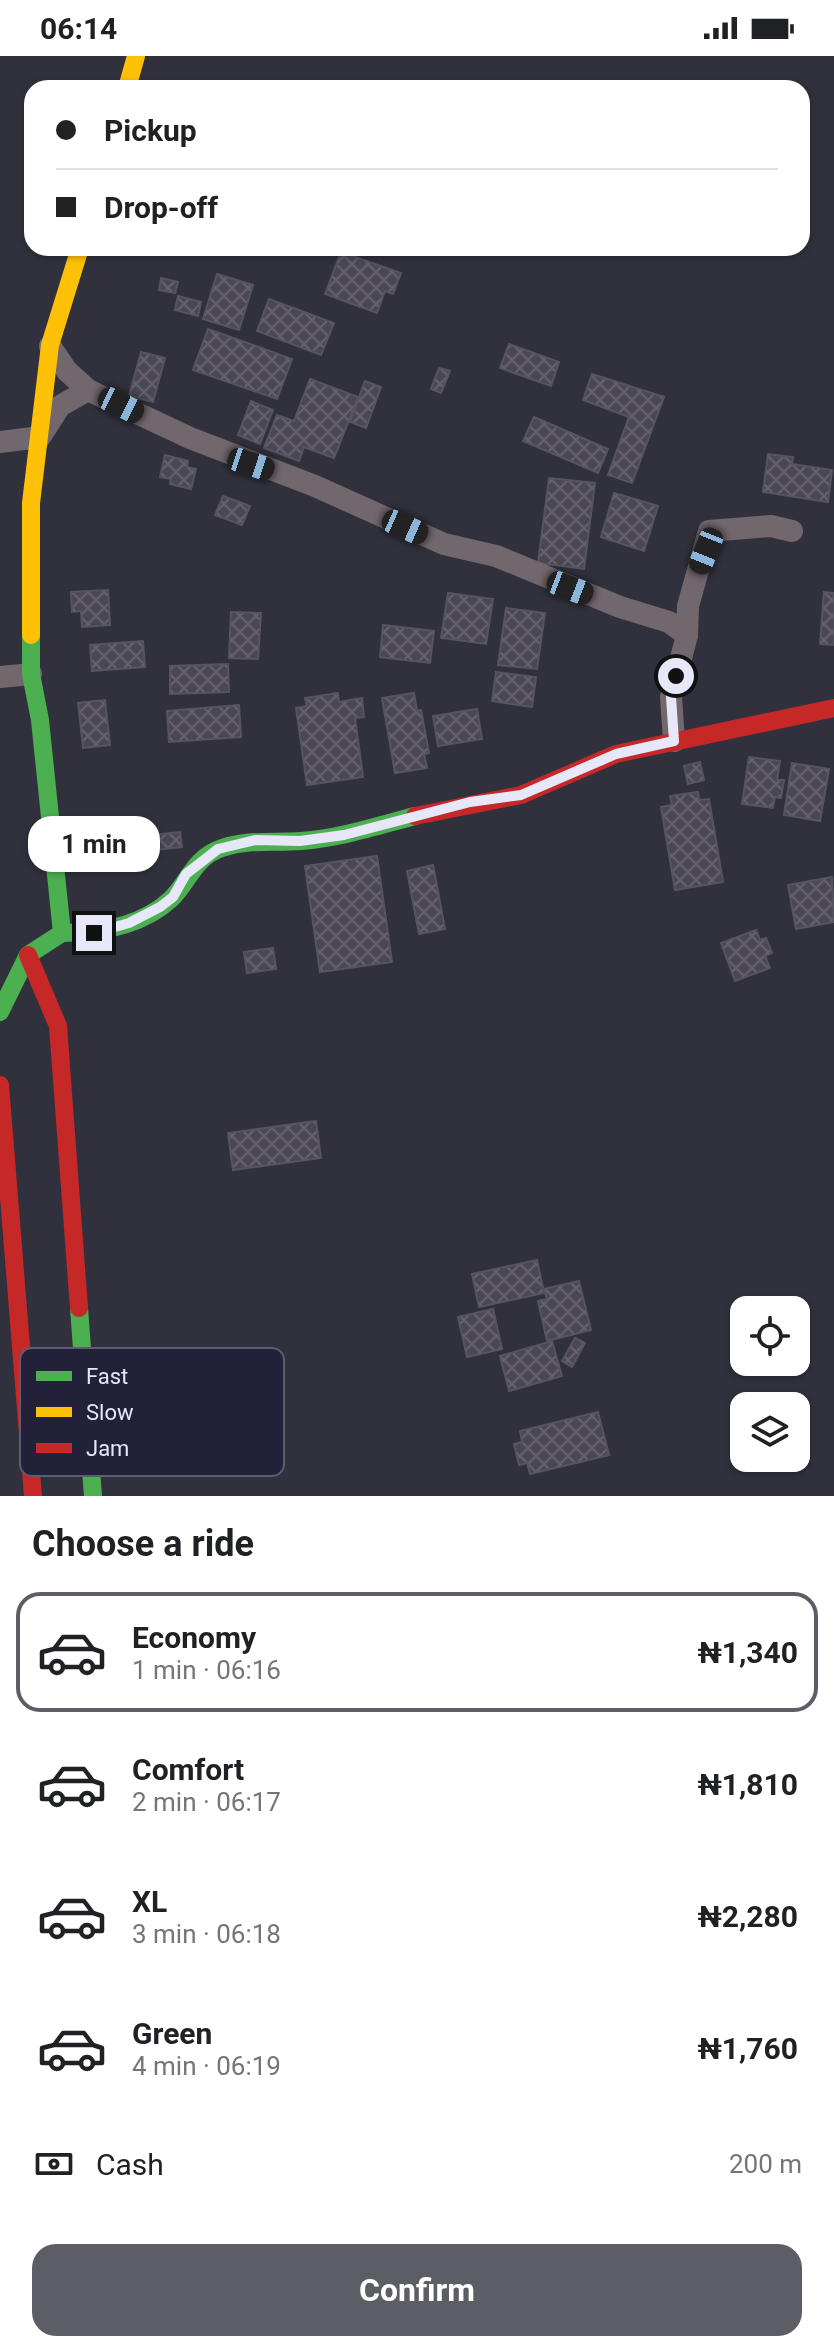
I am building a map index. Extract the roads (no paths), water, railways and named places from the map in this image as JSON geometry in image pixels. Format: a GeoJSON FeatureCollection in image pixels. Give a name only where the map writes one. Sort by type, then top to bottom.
{"type":"FeatureCollection","features":[{"type":"Feature","properties":{"kind":"main road"},"geometry":{"type":"LineString","coordinates":[[129,80],[136,56]]}},
{"type":"Feature","properties":{"kind":"main road"},"geometry":{"type":"LineString","coordinates":[[62,933],[40,720],[31,674],[31,503],[50,345],[78,256]]}},
{"type":"Feature","properties":{"kind":"main road"},"geometry":{"type":"LineString","coordinates":[[0,1012],[28,955],[62,933],[94,933],[129,923],[160,907],[173,897],[186,874],[218,849],[255,840],[300,841],[344,835],[477,801],[521,795],[616,754],[834,708]]}},
{"type":"Feature","properties":{"kind":"main road"},"geometry":{"type":"LineString","coordinates":[[28,955],[58,1026],[82,1348]]}},
{"type":"Feature","properties":{"kind":"main road"},"geometry":{"type":"LineString","coordinates":[[0,1085],[20,1348]]}},
{"type":"Feature","properties":{"kind":"main road"},"geometry":{"type":"LineString","coordinates":[[31,1476],[33,1496]]}},
{"type":"Feature","properties":{"kind":"main road"},"geometry":{"type":"LineString","coordinates":[[92,1476],[93,1496]]}},
{"type":"Feature","properties":{"kind":"street"},"geometry":{"type":"LineString","coordinates":[[50,345],[67,371],[88,390],[234,458],[315,486],[444,544],[496,556],[620,607],[669,622],[687,635]]}},
{"type":"Feature","properties":{"kind":"street"},"geometry":{"type":"LineString","coordinates":[[0,442],[40,437],[60,406],[88,390]]}},
{"type":"Feature","properties":{"kind":"street"},"geometry":{"type":"LineString","coordinates":[[674,741],[671,697],[687,635],[688,606],[709,531],[771,526],[792,531]]}},
{"type":"Feature","properties":{"kind":"street"},"geometry":{"type":"LineString","coordinates":[[0,677],[31,674]]}}]}
